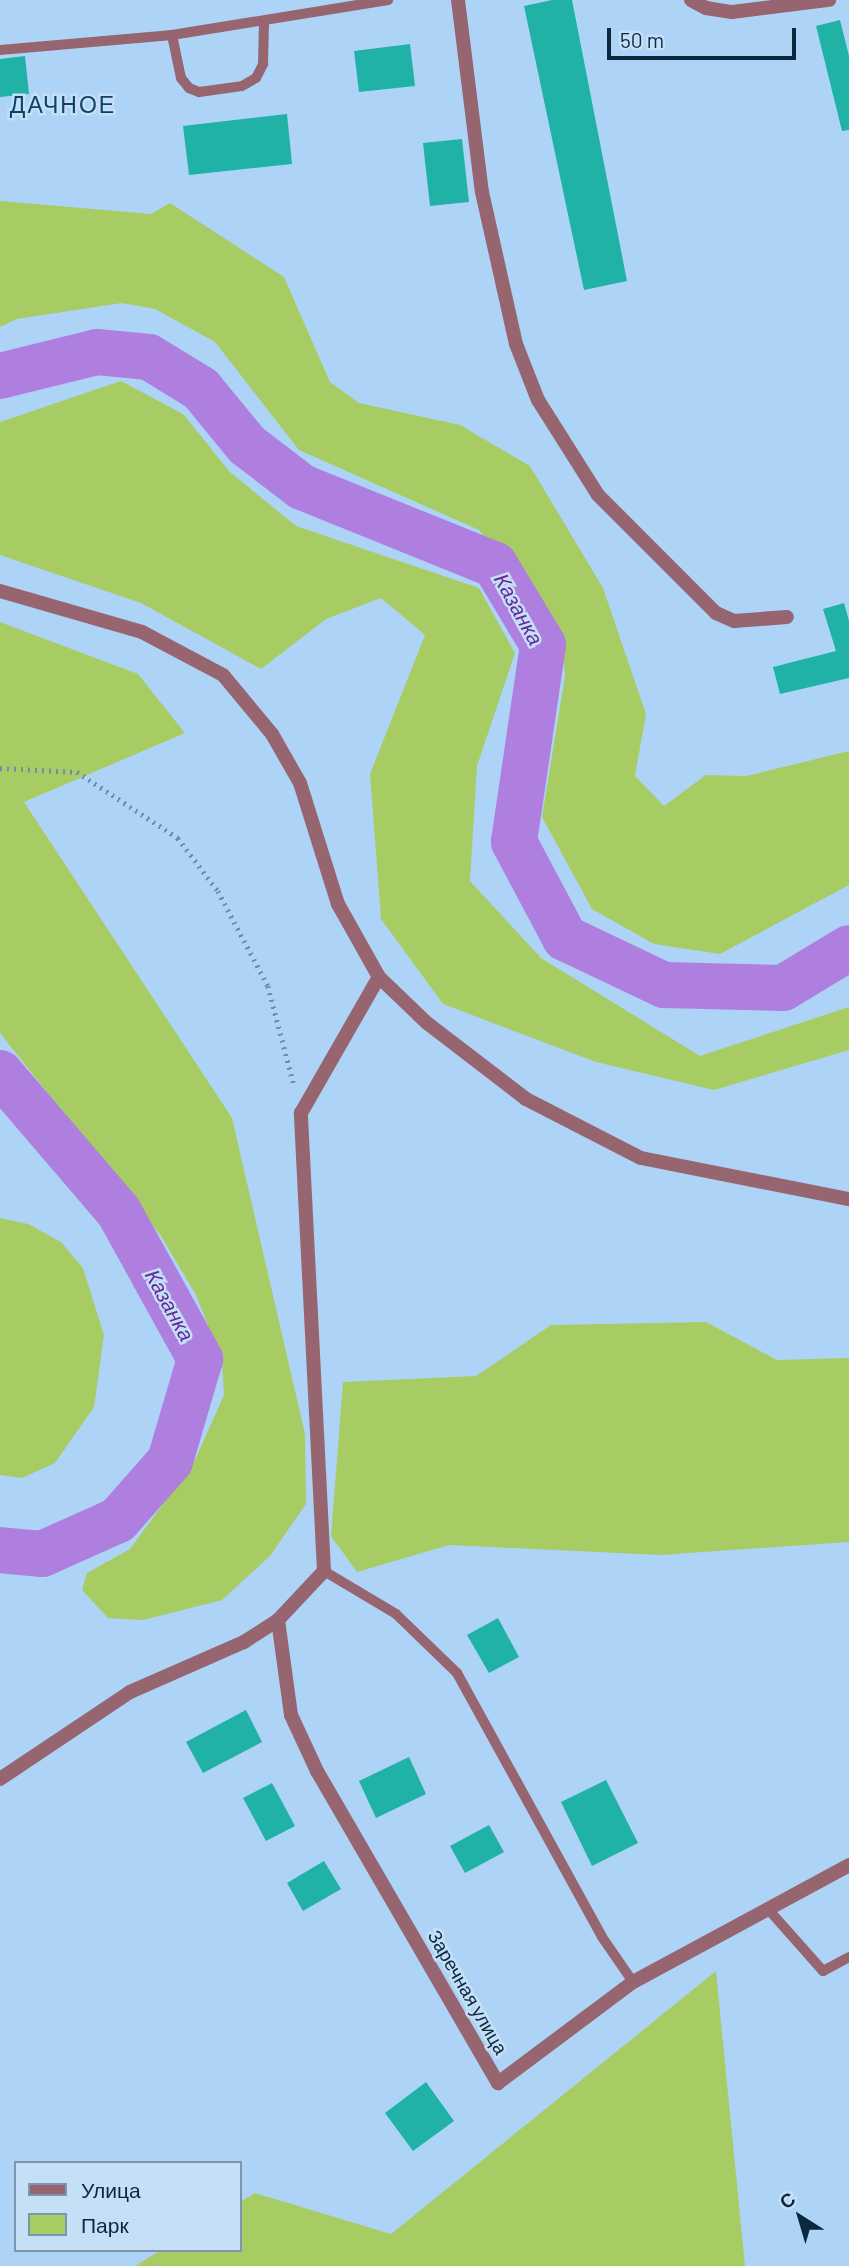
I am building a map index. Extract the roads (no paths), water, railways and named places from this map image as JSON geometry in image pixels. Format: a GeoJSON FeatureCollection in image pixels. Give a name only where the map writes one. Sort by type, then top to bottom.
{"type":"FeatureCollection","features":[{"type":"Feature","properties":{"kind":"street"},"geometry":{"type":"LineString","coordinates":[[458,0],[482,192],[516,344],[538,400],[598,495],[716,613],[734,621],[787,617]]}},
{"type":"Feature","properties":{"kind":"street"},"geometry":{"type":"LineString","coordinates":[[691,0],[706,8],[732,12],[829,0]]}},
{"type":"Feature","properties":{"kind":"street"},"geometry":{"type":"LineString","coordinates":[[0,592],[142,632],[223,675],[272,734],[300,783],[338,904],[379,977],[427,1023],[526,1099],[641,1158],[849,1199]]}},
{"type":"Feature","properties":{"kind":"street"},"geometry":{"type":"LineString","coordinates":[[0,1779],[130,1692],[244,1643],[278,1620],[324,1571],[302,1113],[379,977]]}},
{"type":"Feature","properties":{"kind":"street","name":"Заречная улица"},"geometry":{"type":"LineString","coordinates":[[278,1620],[296,1726],[498,2082],[633,1982],[849,1865]]}},
{"type":"Feature","properties":{"kind":"lane"},"geometry":{"type":"LineString","coordinates":[[0,50],[172,35],[264,23],[388,0]]}},
{"type":"Feature","properties":{"kind":"lane"},"geometry":{"type":"LineString","coordinates":[[172,35],[181,78],[189,88],[200,92],[242,86],[256,78],[263,64],[264,23]]}},
{"type":"Feature","properties":{"kind":"lane"},"geometry":{"type":"LineString","coordinates":[[324,1571],[396,1615],[457,1673],[602,1937],[633,1982]]}},
{"type":"Feature","properties":{"kind":"lane"},"geometry":{"type":"LineString","coordinates":[[768,1909],[823,1971],[849,1957]]}},
{"type":"Feature","properties":{"kind":"waterway","name":"Казанка"},"geometry":{"type":"LineString","coordinates":[[0,376],[97,352],[149,357],[201,389],[247,445],[302,487],[495,565],[543,645],[514,842],[565,938],[664,985],[783,988],[849,948]]}},
{"type":"Feature","properties":{"kind":"waterway","name":"Казанка"},"geometry":{"type":"LineString","coordinates":[[0,1073],[119,1212],[200,1359],[170,1461],[118,1520],[42,1554],[0,1550]]}},
{"type":"Feature","properties":{"kind":"district","name":"ДАЧНОЕ"},"geometry":{"type":"Point","coordinates":[63,104]}}]}
